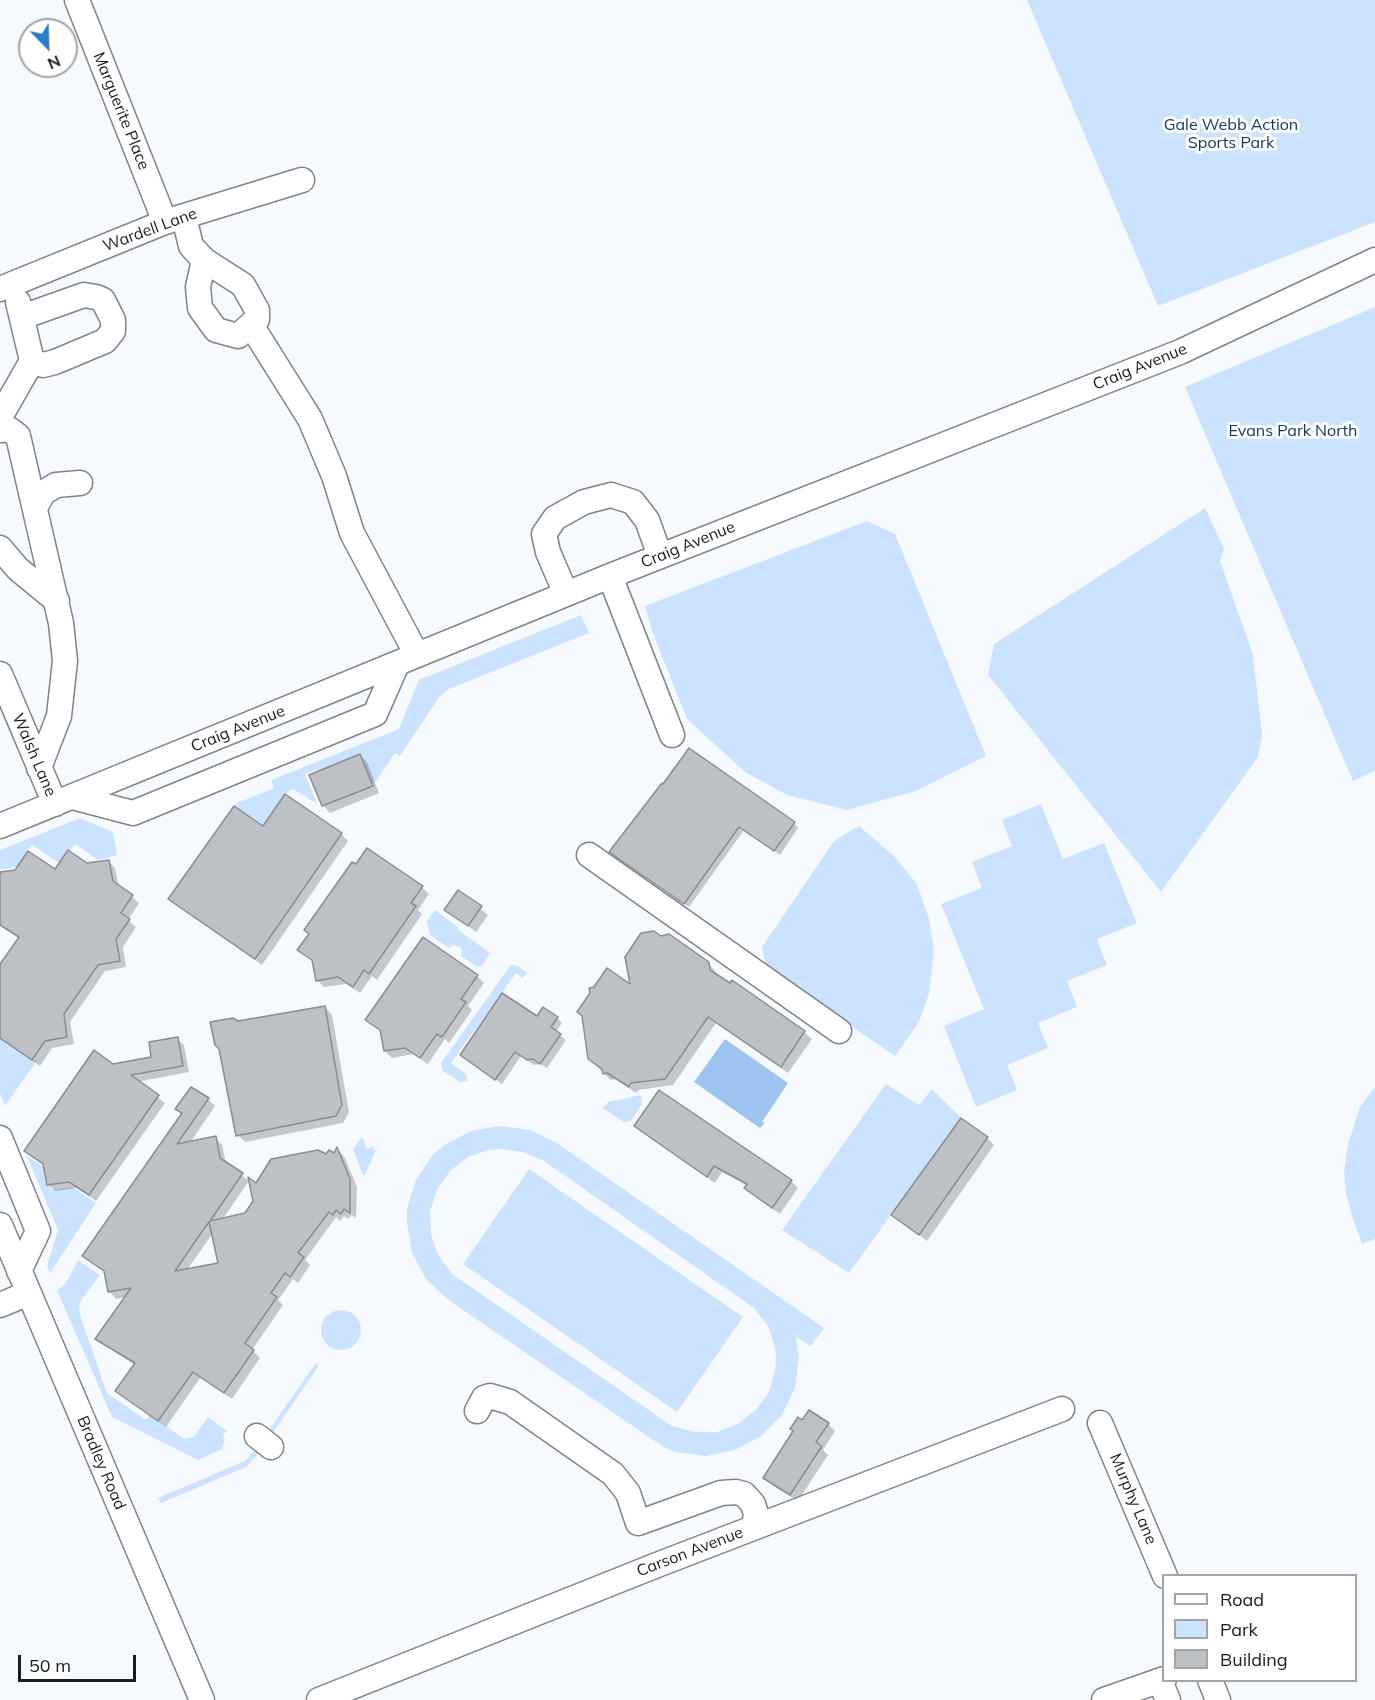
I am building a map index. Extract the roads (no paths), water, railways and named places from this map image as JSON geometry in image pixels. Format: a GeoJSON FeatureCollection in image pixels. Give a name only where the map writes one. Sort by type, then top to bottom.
{"type":"FeatureCollection","features":[{"type":"Feature","properties":{"kind":"street","name":"Marguerite Place"},"geometry":{"type":"LineString","coordinates":[[77,0],[174,220],[191,246],[204,260]]}},
{"type":"Feature","properties":{"kind":"street","name":"Wardell Lane"},"geometry":{"type":"LineString","coordinates":[[6,287],[174,220],[302,180]]}},
{"type":"Feature","properties":{"kind":"street"},"geometry":{"type":"LineString","coordinates":[[204,260],[243,285],[257,310],[257,319],[238,336],[216,330],[200,308],[198,287],[204,260]]}},
{"type":"Feature","properties":{"kind":"street","name":"Craig Avenue"},"geometry":{"type":"LineString","coordinates":[[0,826],[610,576],[1180,352],[1375,260]]}},
{"type":"Feature","properties":{"kind":"street"},"geometry":{"type":"LineString","coordinates":[[0,417],[32,361],[22,318],[6,287]]}},
{"type":"Feature","properties":{"kind":"street"},"geometry":{"type":"LineString","coordinates":[[22,318],[84,295],[103,300],[113,320],[113,331],[105,341],[56,362],[43,365],[32,361]]}},
{"type":"Feature","properties":{"kind":"street"},"geometry":{"type":"LineString","coordinates":[[63,800],[133,813],[375,714],[407,659],[352,533],[334,476],[310,418],[251,325]]}},
{"type":"Feature","properties":{"kind":"street"},"geometry":{"type":"LineString","coordinates":[[0,430],[9,429],[18,436],[62,623],[65,661],[59,716],[39,768]]}},
{"type":"Feature","properties":{"kind":"street"},"geometry":{"type":"LineString","coordinates":[[35,508],[43,493],[56,485],[80,483]]}},
{"type":"Feature","properties":{"kind":"street"},"geometry":{"type":"LineString","coordinates":[[566,594],[548,552],[544,534],[555,518],[584,502],[611,495],[633,502],[647,520],[660,556]]}},
{"type":"Feature","properties":{"kind":"street"},"geometry":{"type":"LineString","coordinates":[[0,548],[18,569],[57,601]]}},
{"type":"Feature","properties":{"kind":"street"},"geometry":{"type":"LineString","coordinates":[[610,576],[672,735]]}},
{"type":"Feature","properties":{"kind":"street","name":"Walsh Lane"},"geometry":{"type":"LineString","coordinates":[[0,674],[39,768],[63,800]]}},
{"type":"Feature","properties":{"kind":"street"},"geometry":{"type":"LineString","coordinates":[[589,855],[839,1032]]}},
{"type":"Feature","properties":{"kind":"street"},"geometry":{"type":"LineString","coordinates":[[0,1138],[38,1231],[24,1282],[0,1305]]}},
{"type":"Feature","properties":{"kind":"street","name":"Bradley Road"},"geometry":{"type":"LineString","coordinates":[[0,1225],[202,1700]]}},
{"type":"Feature","properties":{"kind":"street"},"geometry":{"type":"LineString","coordinates":[[487,1404],[510,1402],[613,1474],[628,1493],[638,1523],[721,1493],[736,1492],[744,1494],[753,1504],[756,1514],[754,1527]]}},
{"type":"Feature","properties":{"kind":"street","name":"Carson Avenue"},"geometry":{"type":"LineString","coordinates":[[319,1700],[754,1527],[1062,1409]]}},
{"type":"Feature","properties":{"kind":"street","name":"Murphy Lane"},"geometry":{"type":"LineString","coordinates":[[1100,1423],[1165,1574]]}},
{"type":"Feature","properties":{"kind":"street"},"geometry":{"type":"LineString","coordinates":[[1211,1682],[1218,1700]]}},
{"type":"Feature","properties":{"kind":"street"},"geometry":{"type":"LineString","coordinates":[[1104,1700],[1164,1686]]}},
{"type":"Feature","properties":{"kind":"park label","name":"Gale Webb Action Sports Park"},"geometry":{"type":"Point","coordinates":[1231,134]}},
{"type":"Feature","properties":{"kind":"park label","name":"Evans Park North"},"geometry":{"type":"Point","coordinates":[1293,431]}}]}
